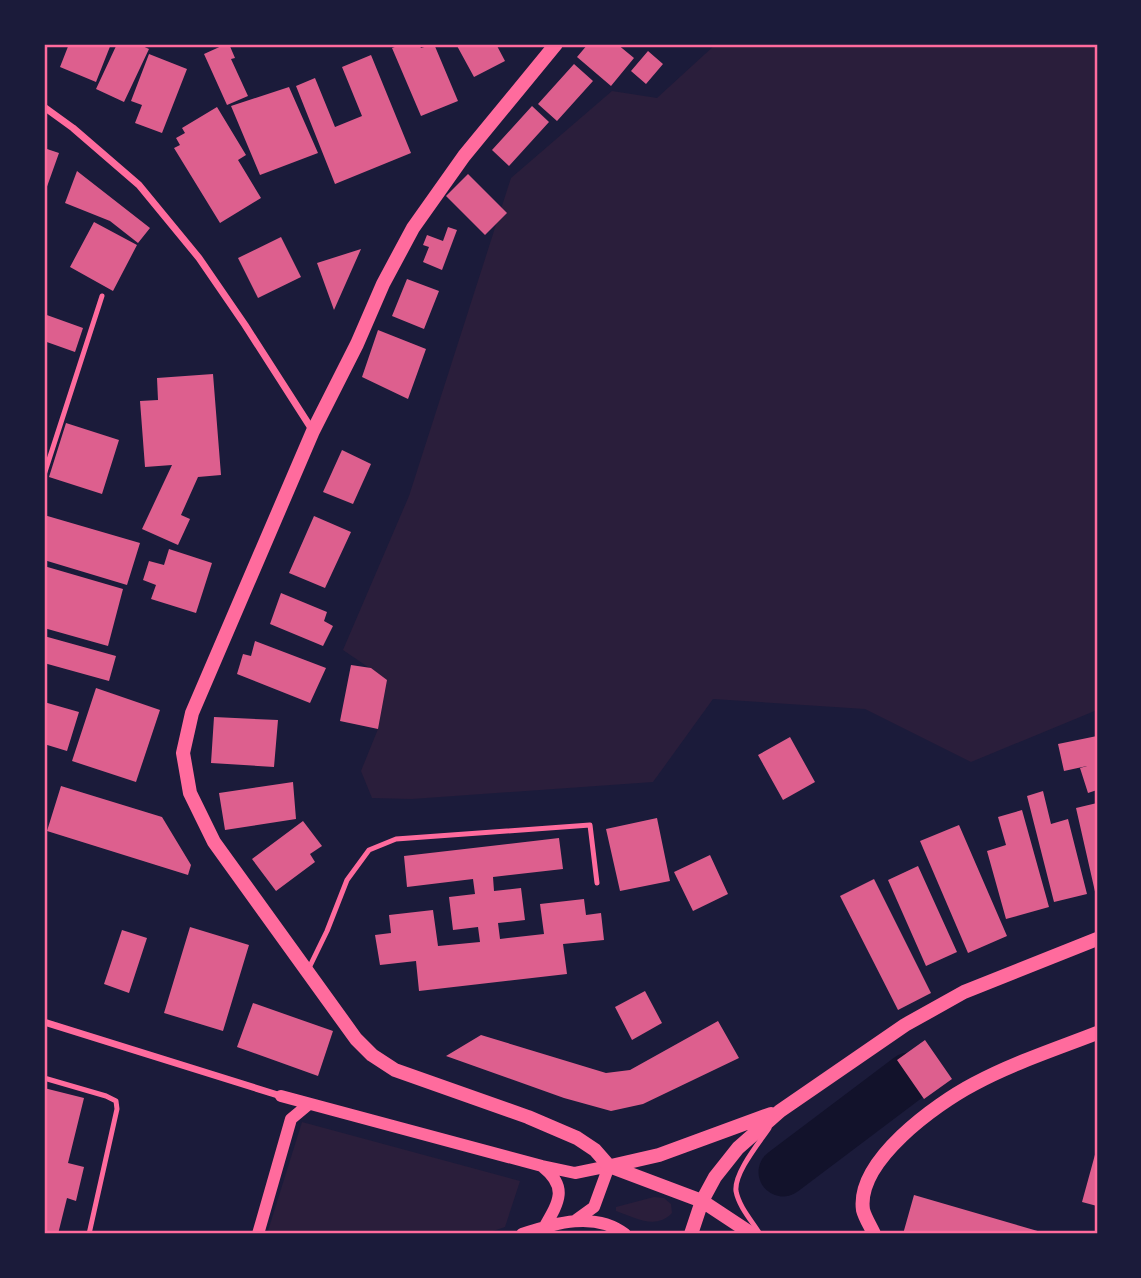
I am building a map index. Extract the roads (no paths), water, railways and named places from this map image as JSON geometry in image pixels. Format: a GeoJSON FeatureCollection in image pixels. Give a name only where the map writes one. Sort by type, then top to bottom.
{"type":"FeatureCollection","features":[{"type":"Feature","properties":{"kind":"main road"},"geometry":{"type":"LineString","coordinates":[[555,44],[464,156],[413,228],[383,284],[357,344],[313,431],[192,713],[183,753],[190,793],[214,842],[356,1039],[372,1055],[395,1070],[528,1117],[577,1138],[595,1150],[609,1166],[702,1201],[752,1234]]}},
{"type":"Feature","properties":{"kind":"main road"},"geometry":{"type":"LineString","coordinates":[[691,1234],[702,1201],[715,1177],[738,1147],[780,1111],[905,1025],[964,992],[1097,939]]}},
{"type":"Feature","properties":{"kind":"main road"},"geometry":{"type":"LineString","coordinates":[[874,1234],[863,1210],[867,1180],[887,1149],[938,1106],[974,1083],[1097,1033]]}},
{"type":"Feature","properties":{"kind":"main road"},"geometry":{"type":"LineString","coordinates":[[609,1166],[659,1155],[780,1111]]}},
{"type":"Feature","properties":{"kind":"street"},"geometry":{"type":"LineString","coordinates":[[44,107],[73,128],[139,185],[206,269],[313,431]]}},
{"type":"Feature","properties":{"kind":"street"},"geometry":{"type":"LineString","coordinates":[[44,1022],[281,1096],[542,1167],[576,1173],[609,1166]]}},
{"type":"Feature","properties":{"kind":"street"},"geometry":{"type":"LineString","coordinates":[[281,1096],[291,1119]]}},
{"type":"Feature","properties":{"kind":"street"},"geometry":{"type":"LineString","coordinates":[[258,1234],[291,1119],[309,1104]]}},
{"type":"Feature","properties":{"kind":"street"},"geometry":{"type":"LineString","coordinates":[[576,1220],[594,1207],[609,1166]]}},
{"type":"Feature","properties":{"kind":"street"},"geometry":{"type":"LineString","coordinates":[[542,1167],[555,1176],[560,1193],[545,1226]]}},
{"type":"Feature","properties":{"kind":"street"},"geometry":{"type":"LineString","coordinates":[[522,1234],[576,1220],[613,1226],[625,1234]]}},
{"type":"Feature","properties":{"kind":"lane"},"geometry":{"type":"LineString","coordinates":[[44,475],[102,296]]}},
{"type":"Feature","properties":{"kind":"lane"},"geometry":{"type":"LineString","coordinates":[[308,970],[347,880],[369,850],[396,839],[590,825],[597,883]]}},
{"type":"Feature","properties":{"kind":"lane"},"geometry":{"type":"LineString","coordinates":[[44,1078],[116,1101],[117,1109],[89,1234]]}},
{"type":"Feature","properties":{"kind":"lane"},"geometry":{"type":"LineString","coordinates":[[760,1234],[741,1205],[736,1190],[738,1178],[780,1111]]}},
{"type":"Feature","properties":{"kind":"waterway"},"geometry":{"type":"LineString","coordinates":[[783,1172],[909,1077]]}}]}
